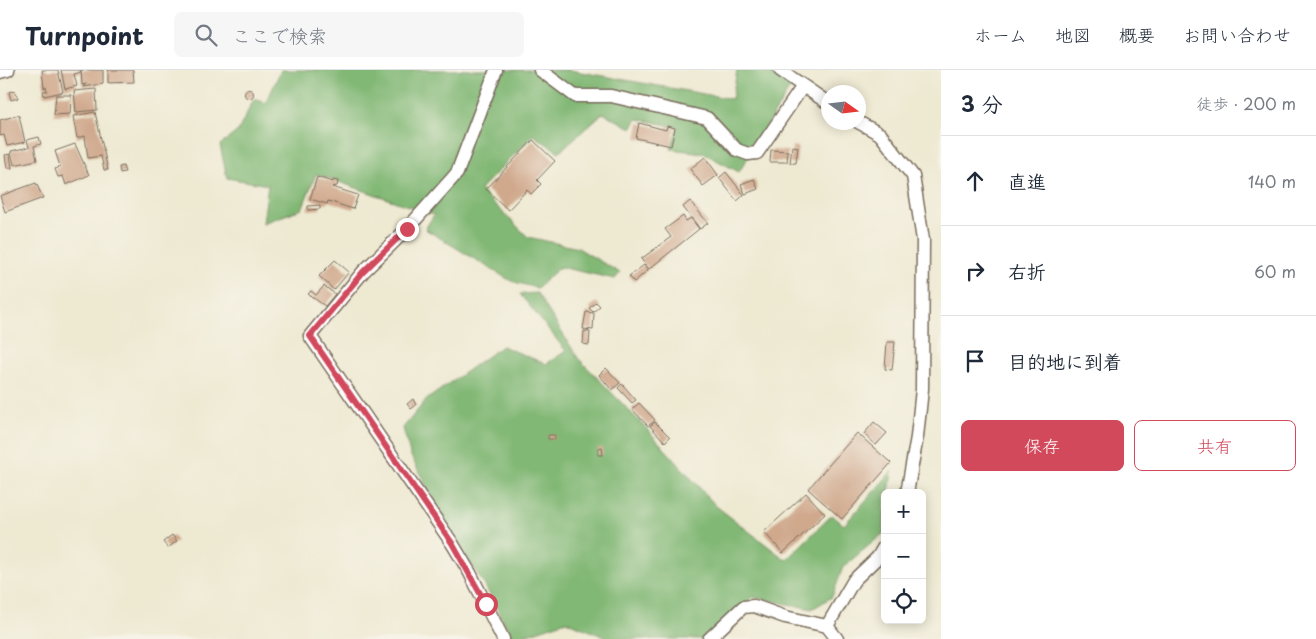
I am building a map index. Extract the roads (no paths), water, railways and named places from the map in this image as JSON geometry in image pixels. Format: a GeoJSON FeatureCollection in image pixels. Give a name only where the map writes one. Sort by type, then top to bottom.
{"type":"FeatureCollection","features":[{"type":"Feature","properties":{"kind":"street"},"geometry":{"type":"LineString","coordinates":[[0,72],[8,70]]}},
{"type":"Feature","properties":{"kind":"street"},"geometry":{"type":"LineString","coordinates":[[496,70],[457,173],[407,229],[363,272],[310,336],[452,543],[470,573],[503,639]]}},
{"type":"Feature","properties":{"kind":"street"},"geometry":{"type":"LineString","coordinates":[[540,70],[575,96],[611,96],[707,118],[737,150],[748,154],[757,152],[802,86]]}},
{"type":"Feature","properties":{"kind":"street"},"geometry":{"type":"LineString","coordinates":[[780,70],[821,98]]}},
{"type":"Feature","properties":{"kind":"street"},"geometry":{"type":"LineString","coordinates":[[866,126],[880,134],[913,176],[923,240],[922,390],[917,438],[908,489]]}},
{"type":"Feature","properties":{"kind":"street"},"geometry":{"type":"LineString","coordinates":[[827,626],[854,580],[881,552]]}},
{"type":"Feature","properties":{"kind":"street"},"geometry":{"type":"LineString","coordinates":[[710,639],[744,607],[754,606],[785,617],[827,626],[837,639]]}}]}
